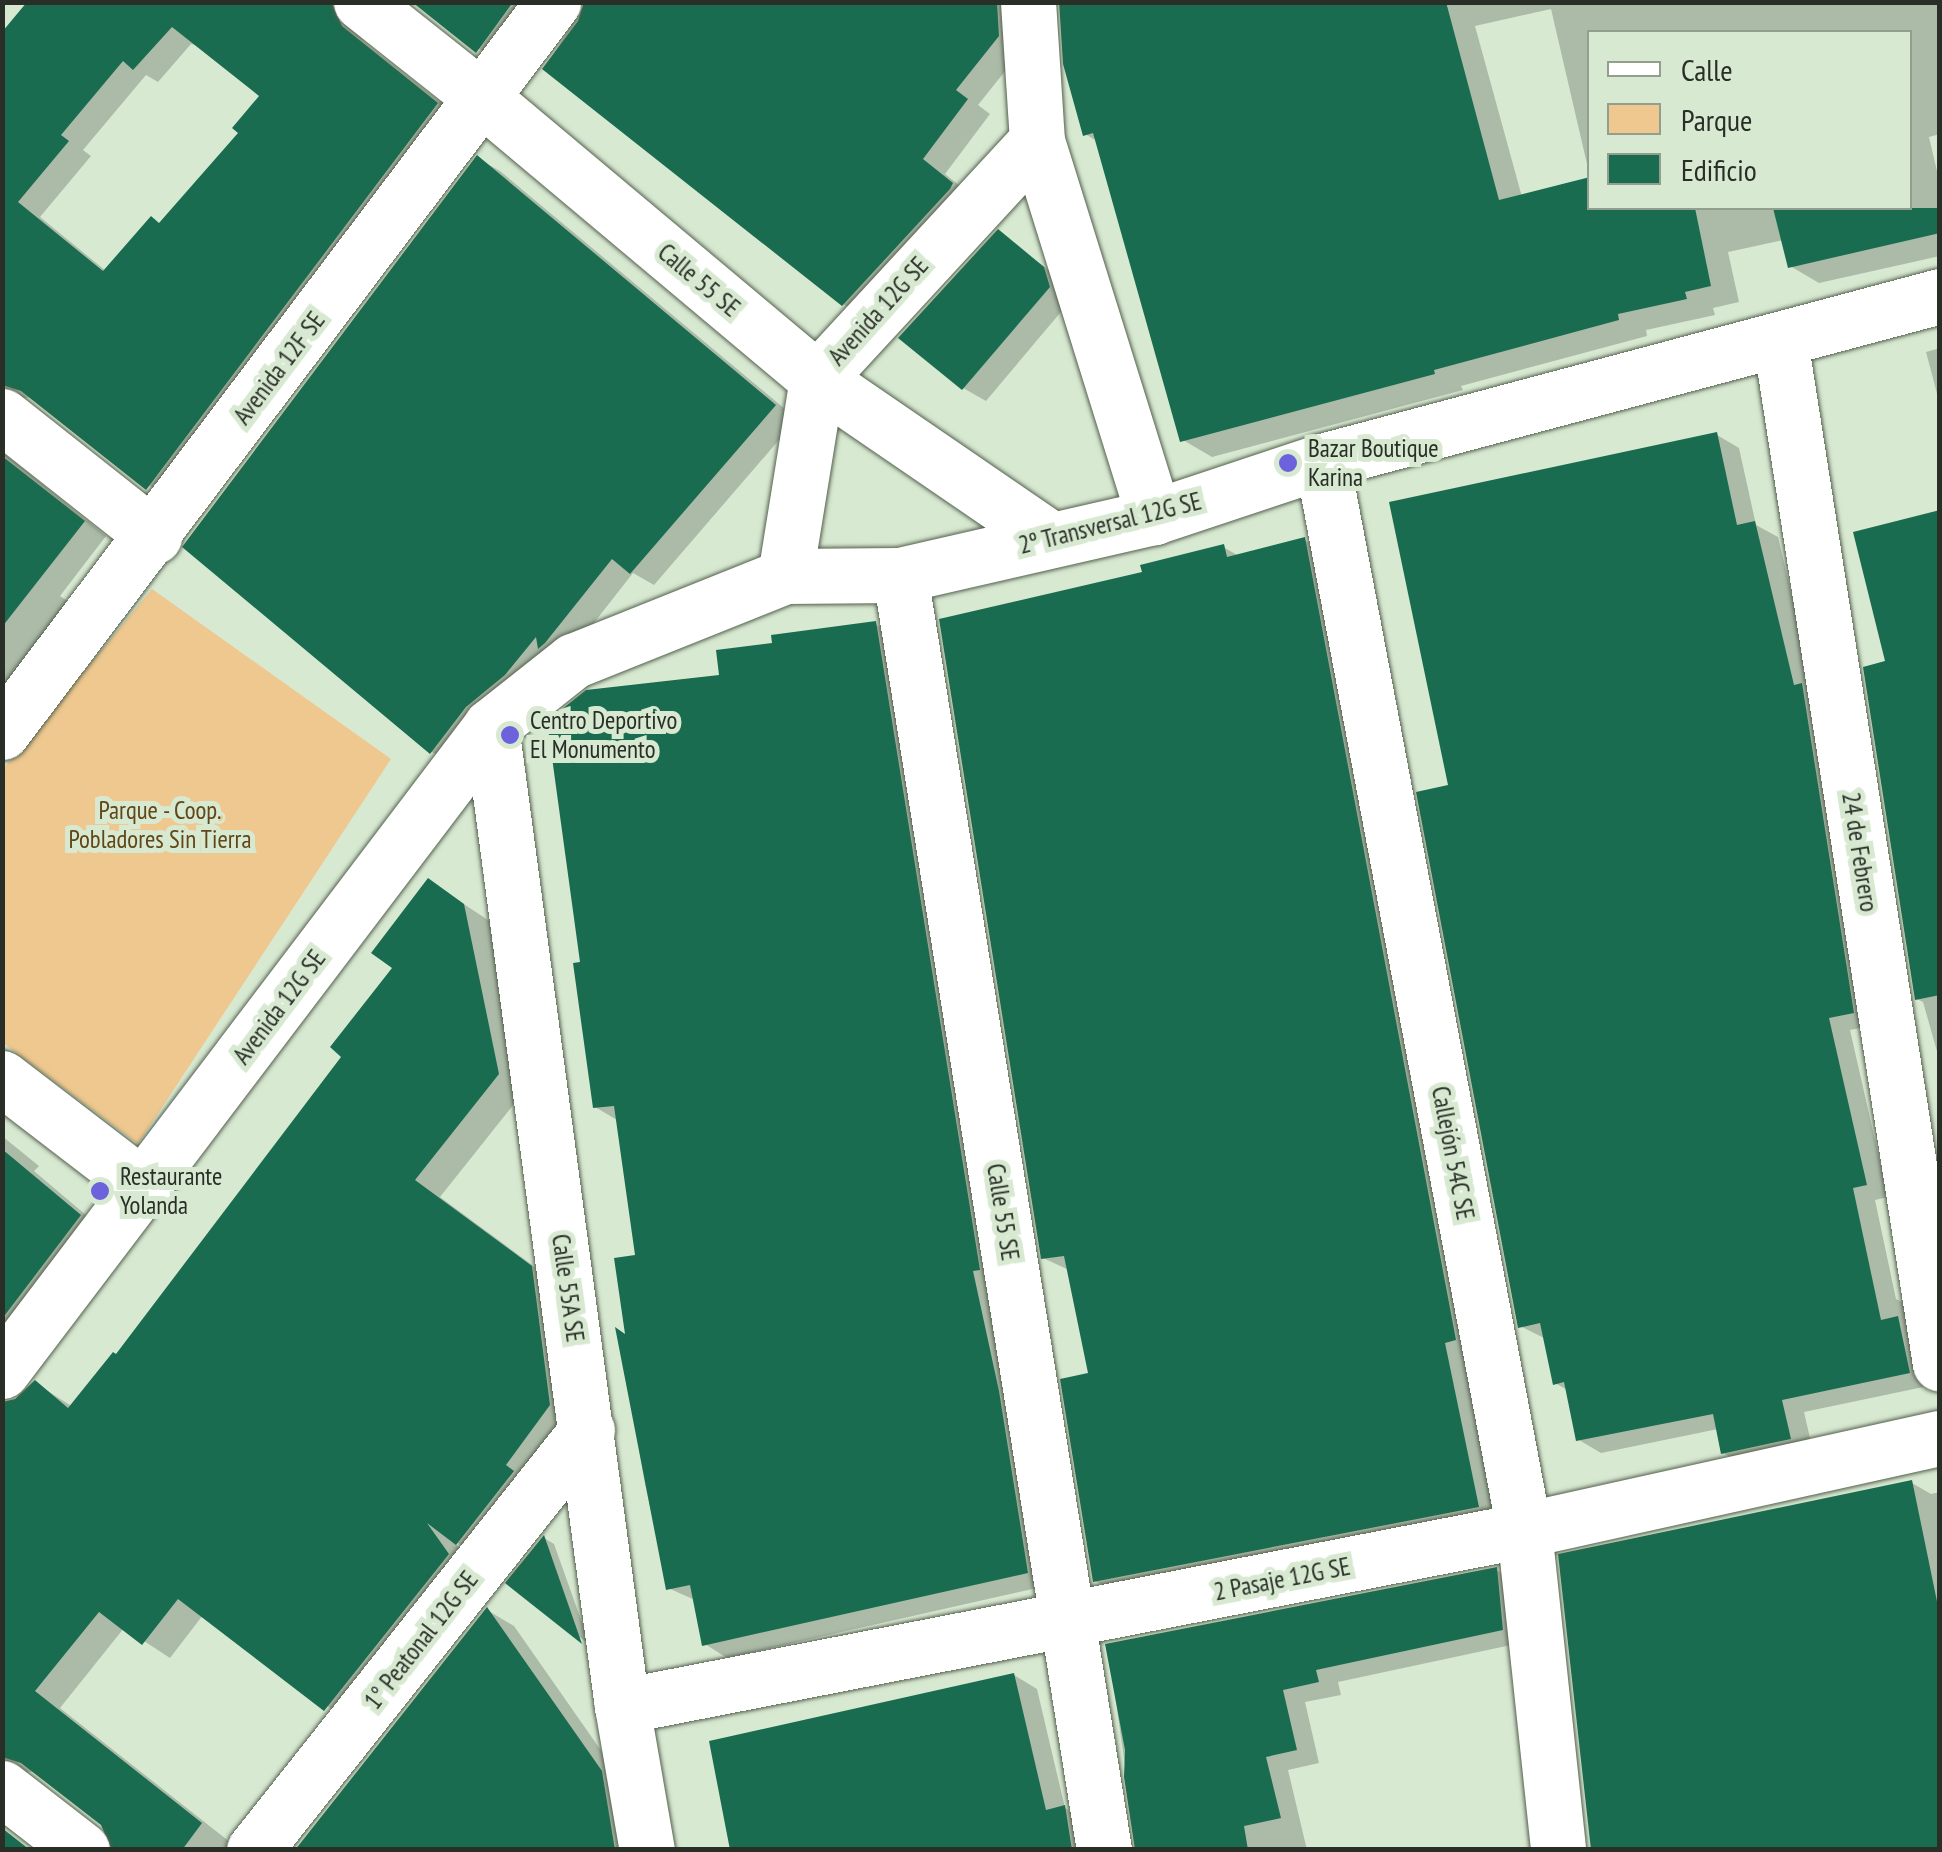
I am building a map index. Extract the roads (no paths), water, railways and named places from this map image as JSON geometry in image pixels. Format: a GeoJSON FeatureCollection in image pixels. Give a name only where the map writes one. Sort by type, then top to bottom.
{"type":"FeatureCollection","features":[{"type":"Feature","properties":{"kind":"street","name":"Calle 55 SE"},"geometry":{"type":"LineString","coordinates":[[361,2],[481,97],[816,379],[1051,539]]}},
{"type":"Feature","properties":{"kind":"street","name":"Avenida 12F SE"},"geometry":{"type":"LineString","coordinates":[[2,732],[154,536],[553,2]]}},
{"type":"Feature","properties":{"kind":"street"},"geometry":{"type":"LineString","coordinates":[[1028,2],[1036,142],[1154,517]]}},
{"type":"Feature","properties":{"kind":"street","name":"Avenida 12G SE"},"geometry":{"type":"LineString","coordinates":[[785,576],[816,379],[1036,142]]}},
{"type":"Feature","properties":{"kind":"street","name":"2º Transversal 12G SE"},"geometry":{"type":"LineString","coordinates":[[573,662],[785,576],[900,576],[1154,517],[1322,461],[1940,296]]}},
{"type":"Feature","properties":{"kind":"street","name":"24 de Febrero"},"geometry":{"type":"LineString","coordinates":[[1780,340],[1939,1353]]}},
{"type":"Feature","properties":{"kind":"street"},"geometry":{"type":"LineString","coordinates":[[2,416],[154,536]]}},
{"type":"Feature","properties":{"kind":"street","name":"Callejón 54C SE"},"geometry":{"type":"LineString","coordinates":[[1322,461],[1524,1530],[1558,1850]]}},
{"type":"Feature","properties":{"kind":"street","name":"Calle 55 SE"},"geometry":{"type":"LineString","coordinates":[[900,576],[1104,1850]]}},
{"type":"Feature","properties":{"kind":"street","name":"Avenida 12G SE"},"geometry":{"type":"LineString","coordinates":[[2,1371],[491,726],[573,662]]}},
{"type":"Feature","properties":{"kind":"street","name":"Calle 55A SE"},"geometry":{"type":"LineString","coordinates":[[491,726],[622,1706],[647,1850]]}},
{"type":"Feature","properties":{"kind":"street"},"geometry":{"type":"LineString","coordinates":[[2,1078],[143,1186]]}},
{"type":"Feature","properties":{"kind":"street","name":"1° Peatonal 12G SE"},"geometry":{"type":"LineString","coordinates":[[254,1850],[587,1430]]}},
{"type":"Feature","properties":{"kind":"street","name":"2 Pasaje 12G SE"},"geometry":{"type":"LineString","coordinates":[[622,1706],[1069,1622],[1524,1530],[1940,1438]]}},
{"type":"Feature","properties":{"kind":"street"},"geometry":{"type":"LineString","coordinates":[[2,1788],[82,1850]]}},
{"type":"Feature","properties":{"kind":"place","name":"Bazar Boutique Karina"},"geometry":{"type":"Point","coordinates":[1288,463]}},
{"type":"Feature","properties":{"kind":"place","name":"Centro Deportivo El Monumento"},"geometry":{"type":"Point","coordinates":[510,735]}},
{"type":"Feature","properties":{"kind":"place","name":"Restaurante Yolanda"},"geometry":{"type":"Point","coordinates":[100,1191]}},
{"type":"Feature","properties":{"kind":"park label","name":"Parque - Coop. Pobladores Sin Tierra"},"geometry":{"type":"Point","coordinates":[160,826]}}]}
